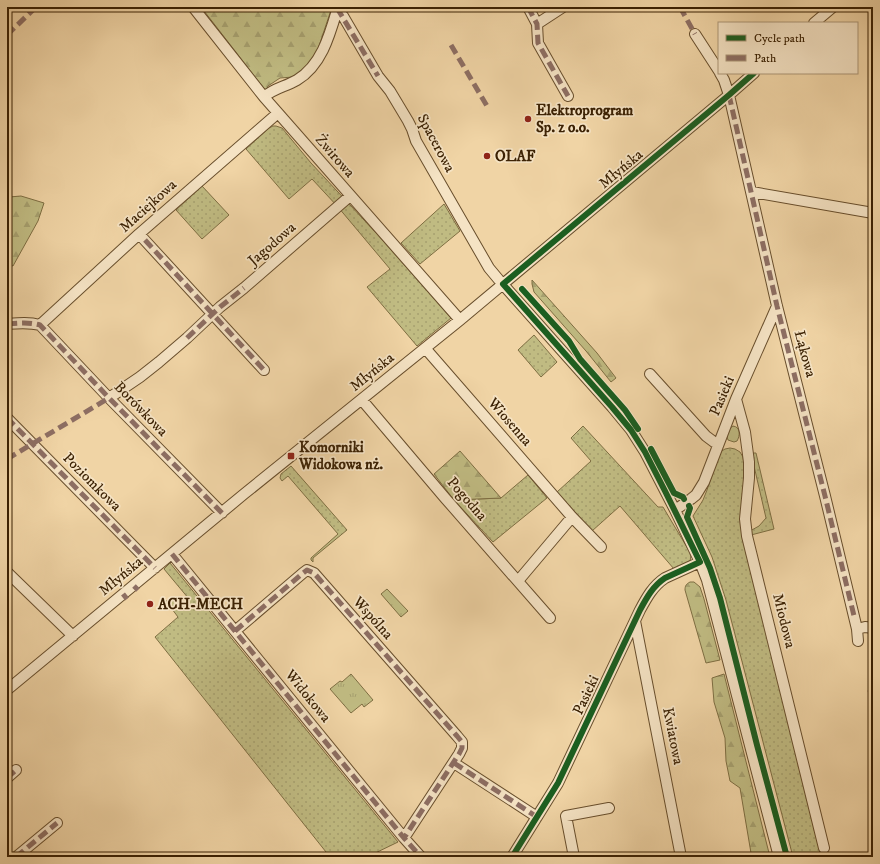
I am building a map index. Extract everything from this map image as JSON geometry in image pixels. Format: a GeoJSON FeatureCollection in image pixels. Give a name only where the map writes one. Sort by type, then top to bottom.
{"type":"FeatureCollection","features":[{"type":"Feature","properties":{"kind":"street","name":"Żwirowa"},"geometry":{"type":"LineString","coordinates":[[193,7],[264,97],[460,320]]}},
{"type":"Feature","properties":{"kind":"street"},"geometry":{"type":"LineString","coordinates":[[528,7],[537,24],[538,43],[568,96]]}},
{"type":"Feature","properties":{"kind":"street"},"geometry":{"type":"LineString","coordinates":[[537,24],[563,7]]}},
{"type":"Feature","properties":{"kind":"street"},"geometry":{"type":"LineString","coordinates":[[815,22],[833,7]]}},
{"type":"Feature","properties":{"kind":"street"},"geometry":{"type":"LineString","coordinates":[[264,97],[274,90],[296,81],[313,67],[325,45],[340,11]]}},
{"type":"Feature","properties":{"kind":"street","name":"Spacerowa"},"geometry":{"type":"LineString","coordinates":[[340,11],[378,76],[390,91],[408,121],[416,141],[493,274],[624,421],[645,452],[700,562],[712,599],[779,857]]}},
{"type":"Feature","properties":{"kind":"street","name":"Łąkowa"},"geometry":{"type":"LineString","coordinates":[[695,34],[718,69]]}},
{"type":"Feature","properties":{"kind":"street","name":"Łąkowa"},"geometry":{"type":"LineString","coordinates":[[721,74],[729,95],[777,306],[856,624],[858,641]]}},
{"type":"Feature","properties":{"kind":"street","name":"Młyńska"},"geometry":{"type":"LineString","coordinates":[[7,690],[460,320],[753,74]]}},
{"type":"Feature","properties":{"kind":"street","name":"Maciejkowa"},"geometry":{"type":"LineString","coordinates":[[40,325],[142,237],[278,113]]}},
{"type":"Feature","properties":{"kind":"street"},"geometry":{"type":"LineString","coordinates":[[752,192],[873,213]]}},
{"type":"Feature","properties":{"kind":"street","name":"Jagodowa"},"geometry":{"type":"LineString","coordinates":[[109,398],[140,377],[187,338],[212,314],[350,196]]}},
{"type":"Feature","properties":{"kind":"street"},"geometry":{"type":"LineString","coordinates":[[142,237],[264,370]]}},
{"type":"Feature","properties":{"kind":"street","name":"Pasieki"},"geometry":{"type":"LineString","coordinates":[[675,510],[691,499],[700,489],[736,399],[777,306]]}},
{"type":"Feature","properties":{"kind":"street"},"geometry":{"type":"LineString","coordinates":[[7,324],[31,323],[40,325]]}},
{"type":"Feature","properties":{"kind":"street","name":"Borówkowa"},"geometry":{"type":"LineString","coordinates":[[40,325],[109,398],[222,513]]}},
{"type":"Feature","properties":{"kind":"street","name":"Wiosenna"},"geometry":{"type":"LineString","coordinates":[[425,348],[601,547]]}},
{"type":"Feature","properties":{"kind":"street"},"geometry":{"type":"LineString","coordinates":[[650,374],[706,436],[714,442],[719,443]]}},
{"type":"Feature","properties":{"kind":"street","name":"Miodowa"},"geometry":{"type":"LineString","coordinates":[[736,399],[745,432],[749,462],[745,519],[748,536],[824,848]]}},
{"type":"Feature","properties":{"kind":"street","name":"Pogodna"},"geometry":{"type":"LineString","coordinates":[[362,400],[550,618]]}},
{"type":"Feature","properties":{"kind":"street","name":"Poziomkowa"},"geometry":{"type":"LineString","coordinates":[[7,418],[155,568]]}},
{"type":"Feature","properties":{"kind":"street"},"geometry":{"type":"LineString","coordinates":[[518,581],[572,516]]}},
{"type":"Feature","properties":{"kind":"street","name":"Widokowa"},"geometry":{"type":"LineString","coordinates":[[172,554],[421,857]]}},
{"type":"Feature","properties":{"kind":"street","name":"Pasieki"},"geometry":{"type":"LineString","coordinates":[[512,857],[558,783],[648,595],[655,586],[665,578],[700,562]]}},
{"type":"Feature","properties":{"kind":"street","name":"Wspólna"},"geometry":{"type":"LineString","coordinates":[[235,631],[307,570],[314,573],[462,742],[462,748],[454,763],[404,838]]}},
{"type":"Feature","properties":{"kind":"street"},"geometry":{"type":"LineString","coordinates":[[7,572],[73,636]]}},
{"type":"Feature","properties":{"kind":"street","name":"Kwiatowa"},"geometry":{"type":"LineString","coordinates":[[635,621],[681,857]]}},
{"type":"Feature","properties":{"kind":"street"},"geometry":{"type":"LineString","coordinates":[[856,624],[873,628]]}},
{"type":"Feature","properties":{"kind":"street"},"geometry":{"type":"LineString","coordinates":[[454,763],[537,817]]}},
{"type":"Feature","properties":{"kind":"street"},"geometry":{"type":"LineString","coordinates":[[7,778],[16,770]]}},
{"type":"Feature","properties":{"kind":"street"},"geometry":{"type":"LineString","coordinates":[[574,857],[566,816],[609,808]]}},
{"type":"Feature","properties":{"kind":"street"},"geometry":{"type":"LineString","coordinates":[[16,857],[57,823]]}},
{"type":"Feature","properties":{"kind":"green space"},"geometry":{"type":"Polygon","coordinates":[[[201,7],[332,7],[314,61],[293,77],[280,78],[268,86],[266,91],[201,7]]]}},
{"type":"Feature","properties":{"kind":"green space"},"geometry":{"type":"Polygon","coordinates":[[[273,126],[282,128],[311,163],[377,234],[451,318],[417,346],[367,287],[390,269],[338,207],[312,179],[289,199],[246,149],[273,126]]]}},
{"type":"Feature","properties":{"kind":"green space"},"geometry":{"type":"Polygon","coordinates":[[[202,186],[229,215],[202,239],[176,210],[202,186]]]}},
{"type":"Feature","properties":{"kind":"green space"},"geometry":{"type":"Polygon","coordinates":[[[21,196],[44,203],[38,221],[13,266],[7,264],[7,199],[9,197],[21,196]]]}},
{"type":"Feature","properties":{"kind":"green space"},"geometry":{"type":"Polygon","coordinates":[[[444,204],[460,231],[420,264],[401,243],[444,204]]]}},
{"type":"Feature","properties":{"kind":"green space"},"geometry":{"type":"Polygon","coordinates":[[[532,280],[597,353],[616,378],[611,382],[534,292],[532,280]]]}},
{"type":"Feature","properties":{"kind":"green space"},"geometry":{"type":"Polygon","coordinates":[[[534,335],[557,362],[541,377],[518,350],[534,335]]]}},
{"type":"Feature","properties":{"kind":"green space"},"geometry":{"type":"Polygon","coordinates":[[[583,426],[658,507],[663,507],[691,554],[690,562],[674,569],[620,506],[592,531],[557,492],[591,461],[571,438],[583,426]]]}},
{"type":"Feature","properties":{"kind":"green space"},"geometry":{"type":"Polygon","coordinates":[[[733,426],[739,430],[739,437],[737,441],[734,442],[728,440],[727,436],[729,430],[733,426]]]}},
{"type":"Feature","properties":{"kind":"green space"},"geometry":{"type":"Polygon","coordinates":[[[730,448],[740,452],[743,457],[745,472],[744,499],[771,644],[822,854],[811,857],[793,857],[726,600],[712,557],[693,516],[703,500],[720,452],[730,448]]]}},
{"type":"Feature","properties":{"kind":"green space"},"geometry":{"type":"Polygon","coordinates":[[[460,451],[501,498],[454,500],[434,474],[460,451]]]}},
{"type":"Feature","properties":{"kind":"green space"},"geometry":{"type":"Polygon","coordinates":[[[751,453],[756,453],[774,529],[751,535],[750,531],[759,526],[766,518],[751,453]]]}},
{"type":"Feature","properties":{"kind":"green space"},"geometry":{"type":"Polygon","coordinates":[[[291,466],[347,530],[313,558],[313,562],[311,558],[338,534],[288,476],[282,481],[280,478],[281,474],[291,466]]]}},
{"type":"Feature","properties":{"kind":"green space"},"geometry":{"type":"Polygon","coordinates":[[[528,475],[547,498],[493,542],[454,500],[501,498],[528,475]]]}},
{"type":"Feature","properties":{"kind":"green space"},"geometry":{"type":"Polygon","coordinates":[[[170,563],[398,842],[367,857],[330,857],[155,637],[178,617],[166,601],[171,598],[179,608],[189,599],[164,569],[170,563]]]}},
{"type":"Feature","properties":{"kind":"green space"},"geometry":{"type":"Polygon","coordinates":[[[690,582],[694,582],[700,587],[720,660],[706,663],[685,590],[686,585],[690,582]]]}},
{"type":"Feature","properties":{"kind":"green space"},"geometry":{"type":"Polygon","coordinates":[[[387,589],[408,611],[401,617],[381,594],[387,589]]]}},
{"type":"Feature","properties":{"kind":"green space"},"geometry":{"type":"Polygon","coordinates":[[[351,674],[373,700],[364,707],[362,704],[351,713],[330,689],[340,681],[342,682],[351,674]]]}},
{"type":"Feature","properties":{"kind":"green space"},"geometry":{"type":"Polygon","coordinates":[[[724,674],[770,857],[750,857],[751,853],[740,788],[730,781],[726,761],[725,738],[714,702],[712,678],[724,674]]]}},
{"type":"Feature","properties":{"kind":"marked path"},"geometry":{"type":"LineString","coordinates":[[7,35],[36,7]]}},
{"type":"Feature","properties":{"kind":"marked path"},"geometry":{"type":"LineString","coordinates":[[528,7],[537,24],[538,43],[568,96]]}},
{"type":"Feature","properties":{"kind":"marked path"},"geometry":{"type":"LineString","coordinates":[[680,7],[695,34]]}},
{"type":"Feature","properties":{"kind":"marked path"},"geometry":{"type":"LineString","coordinates":[[337,8],[378,76]]}},
{"type":"Feature","properties":{"kind":"marked path"},"geometry":{"type":"LineString","coordinates":[[451,45],[487,106]]}},
{"type":"Feature","properties":{"kind":"marked path"},"geometry":{"type":"LineString","coordinates":[[729,95],[777,306],[855,620]]}},
{"type":"Feature","properties":{"kind":"marked path"},"geometry":{"type":"LineString","coordinates":[[145,240],[264,370]]}},
{"type":"Feature","properties":{"kind":"marked path"},"geometry":{"type":"LineString","coordinates":[[187,338],[220,307],[244,288]]}},
{"type":"Feature","properties":{"kind":"marked path"},"geometry":{"type":"LineString","coordinates":[[7,324],[28,323],[40,325],[109,398],[222,513]]}},
{"type":"Feature","properties":{"kind":"marked path"},"geometry":{"type":"LineString","coordinates":[[7,459],[109,398]]}},
{"type":"Feature","properties":{"kind":"marked path"},"geometry":{"type":"LineString","coordinates":[[7,418],[155,568]]}},
{"type":"Feature","properties":{"kind":"marked path"},"geometry":{"type":"LineString","coordinates":[[172,554],[421,857]]}},
{"type":"Feature","properties":{"kind":"marked path"},"geometry":{"type":"LineString","coordinates":[[235,631],[307,570],[314,573],[462,742],[462,748],[459,754],[404,838]]}},
{"type":"Feature","properties":{"kind":"marked path"},"geometry":{"type":"LineString","coordinates":[[134,586],[138,590]]}},
{"type":"Feature","properties":{"kind":"marked path"},"geometry":{"type":"LineString","coordinates":[[123,594],[127,599]]}},
{"type":"Feature","properties":{"kind":"marked path"},"geometry":{"type":"LineString","coordinates":[[870,690],[873,698]]}},
{"type":"Feature","properties":{"kind":"marked path"},"geometry":{"type":"LineString","coordinates":[[454,763],[537,817]]}},
{"type":"Feature","properties":{"kind":"marked path"},"geometry":{"type":"LineString","coordinates":[[7,778],[16,770]]}},
{"type":"Feature","properties":{"kind":"marked path"},"geometry":{"type":"LineString","coordinates":[[16,857],[57,823]]}},
{"type":"Feature","properties":{"kind":"cycle path"},"geometry":{"type":"LineString","coordinates":[[512,857],[558,783],[648,596],[665,578],[700,562],[645,452],[631,430],[503,284],[753,74]]}},
{"type":"Feature","properties":{"kind":"cycle path"},"geometry":{"type":"LineString","coordinates":[[522,289],[569,341],[580,359],[625,410],[638,429]]}},
{"type":"Feature","properties":{"kind":"cycle path"},"geometry":{"type":"LineString","coordinates":[[651,449],[674,493],[683,497],[684,499]]}},
{"type":"Feature","properties":{"kind":"cycle path"},"geometry":{"type":"LineString","coordinates":[[689,506],[690,508],[687,517],[710,568],[720,598],[787,857]]}},
{"type":"Feature","properties":{"kind":"place","name":"Elektroprogram Sp. z o.o."},"geometry":{"type":"Point","coordinates":[528,119]}},
{"type":"Feature","properties":{"kind":"place","name":"OLAF"},"geometry":{"type":"Point","coordinates":[487,156]}},
{"type":"Feature","properties":{"kind":"place","name":"Komorniki Widokowa nż."},"geometry":{"type":"Point","coordinates":[291,456]}},
{"type":"Feature","properties":{"kind":"place","name":"ACH-MECH"},"geometry":{"type":"Point","coordinates":[150,604]}}]}
